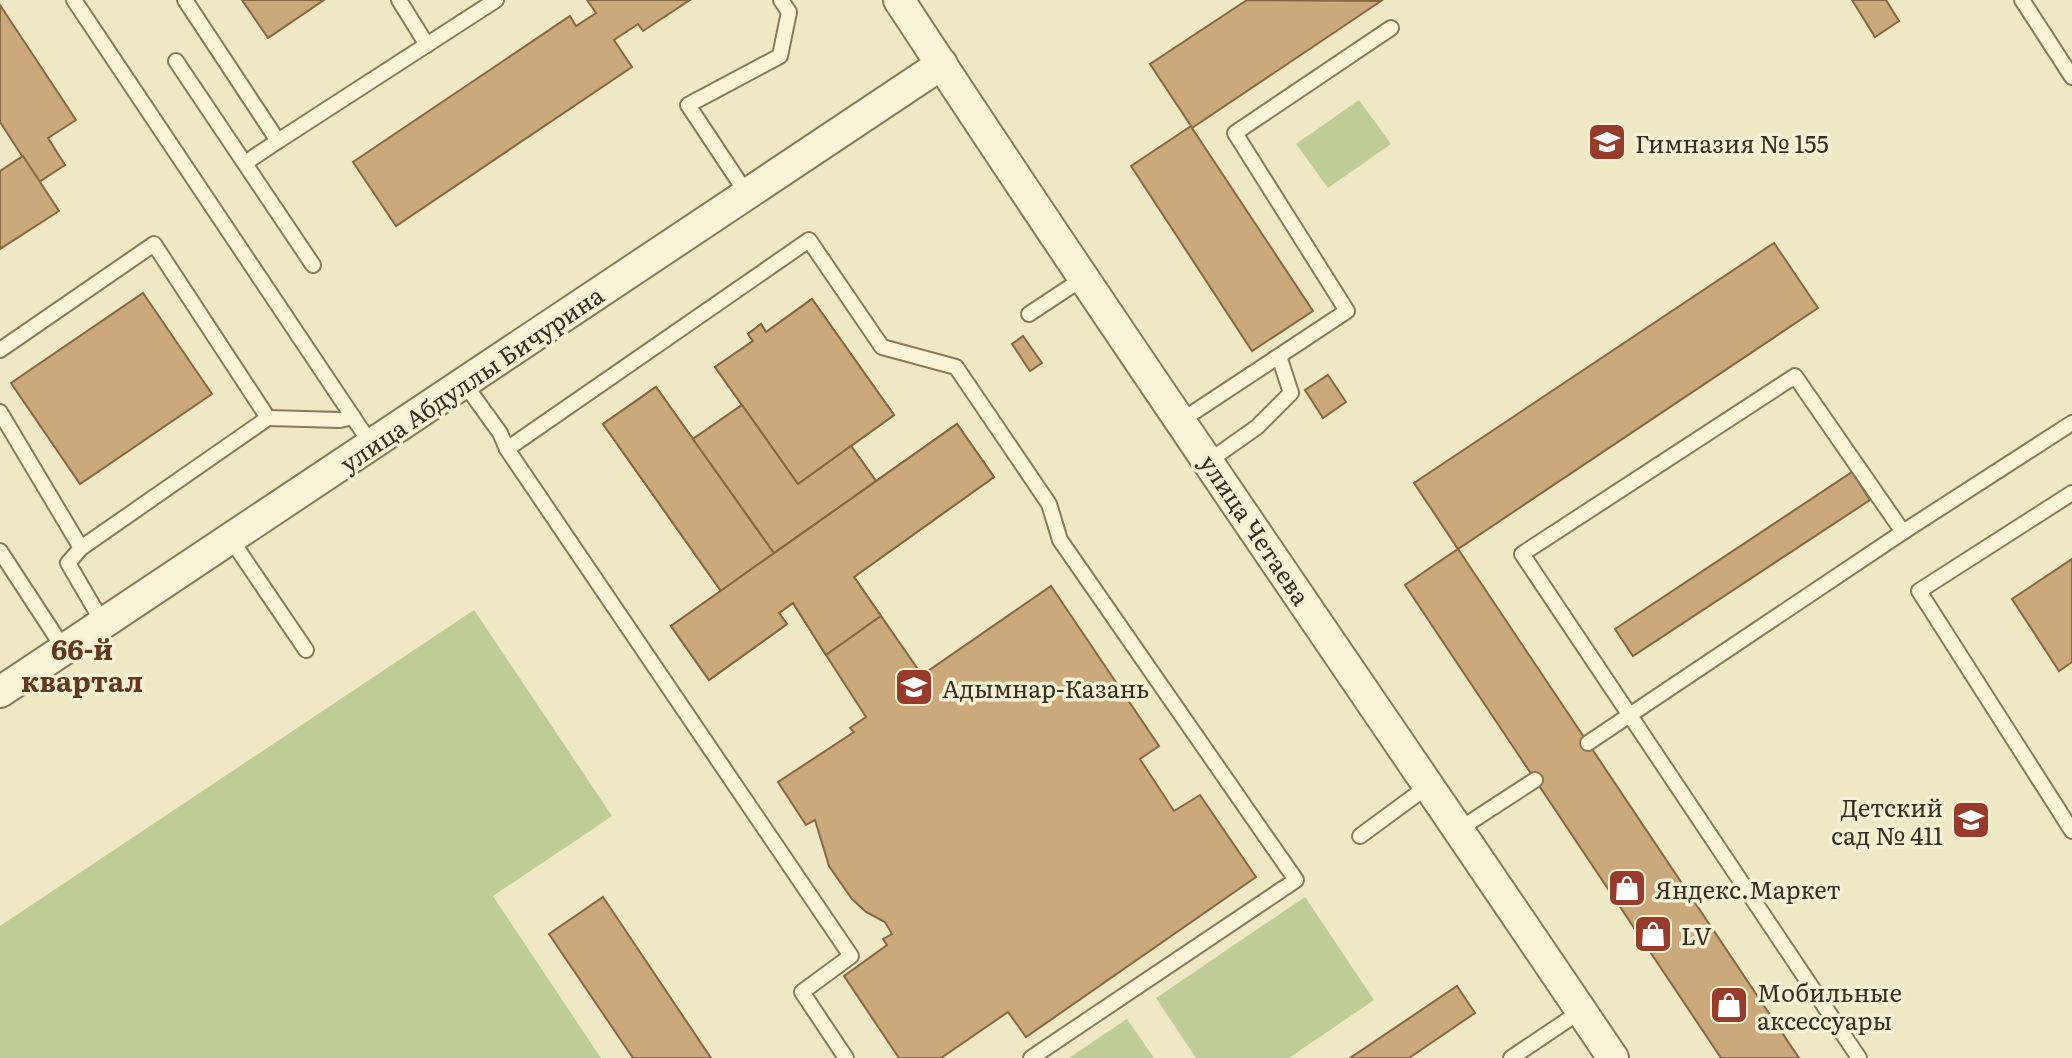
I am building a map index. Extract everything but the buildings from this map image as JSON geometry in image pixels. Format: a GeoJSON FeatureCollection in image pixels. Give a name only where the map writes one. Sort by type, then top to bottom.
{"type":"FeatureCollection","features":[{"type":"Feature","properties":{"kind":"street","name":"улица Четаева"},"geometry":{"type":"LineString","coordinates":[[904,2],[1082,279],[1182,420],[1613,1058]]}},
{"type":"Feature","properties":{"kind":"street","name":"улица Абдуллы Бичурина"},"geometry":{"type":"LineString","coordinates":[[0,692],[942,64]]}},
{"type":"Feature","properties":{"kind":"lane"},"geometry":{"type":"LineString","coordinates":[[74,0],[371,444]]}},
{"type":"Feature","properties":{"kind":"lane"},"geometry":{"type":"LineString","coordinates":[[185,0],[278,141]]}},
{"type":"Feature","properties":{"kind":"lane"},"geometry":{"type":"LineString","coordinates":[[399,0],[427,45]]}},
{"type":"Feature","properties":{"kind":"lane"},"geometry":{"type":"LineString","coordinates":[[245,163],[496,0]]}},
{"type":"Feature","properties":{"kind":"lane"},"geometry":{"type":"LineString","coordinates":[[747,194],[688,105],[780,56],[789,12],[781,0]]}},
{"type":"Feature","properties":{"kind":"lane"},"geometry":{"type":"LineString","coordinates":[[2022,0],[2072,77]]}},
{"type":"Feature","properties":{"kind":"lane"},"geometry":{"type":"LineString","coordinates":[[1182,420],[1347,311],[1235,133],[1391,28]]}},
{"type":"Feature","properties":{"kind":"lane"},"geometry":{"type":"LineString","coordinates":[[176,61],[313,265]]}},
{"type":"Feature","properties":{"kind":"lane"},"geometry":{"type":"LineString","coordinates":[[507,449],[809,240],[882,347],[956,367],[1049,504],[1060,540],[1296,880],[1031,1058]]}},
{"type":"Feature","properties":{"kind":"lane"},"geometry":{"type":"LineString","coordinates":[[0,350],[154,244],[268,418]]}},
{"type":"Feature","properties":{"kind":"lane"},"geometry":{"type":"LineString","coordinates":[[1029,314],[1082,279]]}},
{"type":"Feature","properties":{"kind":"lane"},"geometry":{"type":"LineString","coordinates":[[1209,461],[1257,427],[1291,393],[1279,356]]}},
{"type":"Feature","properties":{"kind":"lane"},"geometry":{"type":"LineString","coordinates":[[1859,1058],[1522,554],[1795,376],[1903,532]]}},
{"type":"Feature","properties":{"kind":"lane"},"geometry":{"type":"LineString","coordinates":[[464,383],[851,956],[802,992],[846,1058]]}},
{"type":"Feature","properties":{"kind":"lane"},"geometry":{"type":"LineString","coordinates":[[0,412],[81,548]]}},
{"type":"Feature","properties":{"kind":"lane"},"geometry":{"type":"LineString","coordinates":[[103,623],[68,563],[81,548],[268,418],[340,420],[353,417]]}},
{"type":"Feature","properties":{"kind":"lane"},"geometry":{"type":"LineString","coordinates":[[1588,743],[2072,423]]}},
{"type":"Feature","properties":{"kind":"lane"},"geometry":{"type":"LineString","coordinates":[[2072,493],[1919,591],[2072,831]]}},
{"type":"Feature","properties":{"kind":"lane"},"geometry":{"type":"LineString","coordinates":[[230,538],[306,650]]}},
{"type":"Feature","properties":{"kind":"lane"},"geometry":{"type":"LineString","coordinates":[[0,551],[64,649]]}},
{"type":"Feature","properties":{"kind":"lane"},"geometry":{"type":"LineString","coordinates":[[1458,830],[1535,780]]}},
{"type":"Feature","properties":{"kind":"lane"},"geometry":{"type":"LineString","coordinates":[[1360,836],[1428,786]]}},
{"type":"Feature","properties":{"kind":"lane"},"geometry":{"type":"LineString","coordinates":[[1511,1058],[1581,1011]]}},
{"type":"Feature","properties":{"kind":"green space"},"geometry":{"type":"Polygon","coordinates":[[[1359,100],[1391,144],[1328,188],[1296,144],[1359,100]]]}},
{"type":"Feature","properties":{"kind":"green space"},"geometry":{"type":"Polygon","coordinates":[[[474,610],[612,816],[493,896],[601,1058],[0,1058],[0,926],[474,610]]]}},
{"type":"Feature","properties":{"kind":"green space"},"geometry":{"type":"Polygon","coordinates":[[[1305,897],[1374,1000],[1289,1058],[1196,1058],[1156,998],[1305,897]]]}},
{"type":"Feature","properties":{"kind":"green space"},"geometry":{"type":"Polygon","coordinates":[[[1127,1019],[1154,1058],[1069,1058],[1127,1019]]]}},
{"type":"Feature","properties":{"kind":"place","name":"Гимназия № 155"},"geometry":{"type":"Point","coordinates":[1607,142]}},
{"type":"Feature","properties":{"kind":"place","name":"Адымнар-Казань"},"geometry":{"type":"Point","coordinates":[914,687]}},
{"type":"Feature","properties":{"kind":"place","name":"Детский сад № 411"},"geometry":{"type":"Point","coordinates":[1971,820]}},
{"type":"Feature","properties":{"kind":"place","name":"Яндекс.Маркет"},"geometry":{"type":"Point","coordinates":[1627,888]}},
{"type":"Feature","properties":{"kind":"place","name":"LV"},"geometry":{"type":"Point","coordinates":[1653,934]}},
{"type":"Feature","properties":{"kind":"place","name":"Мобильные аксессуары"},"geometry":{"type":"Point","coordinates":[1729,1005]}},
{"type":"Feature","properties":{"kind":"district","name":"66-й квартал"},"geometry":{"type":"Point","coordinates":[82,664]}}]}
